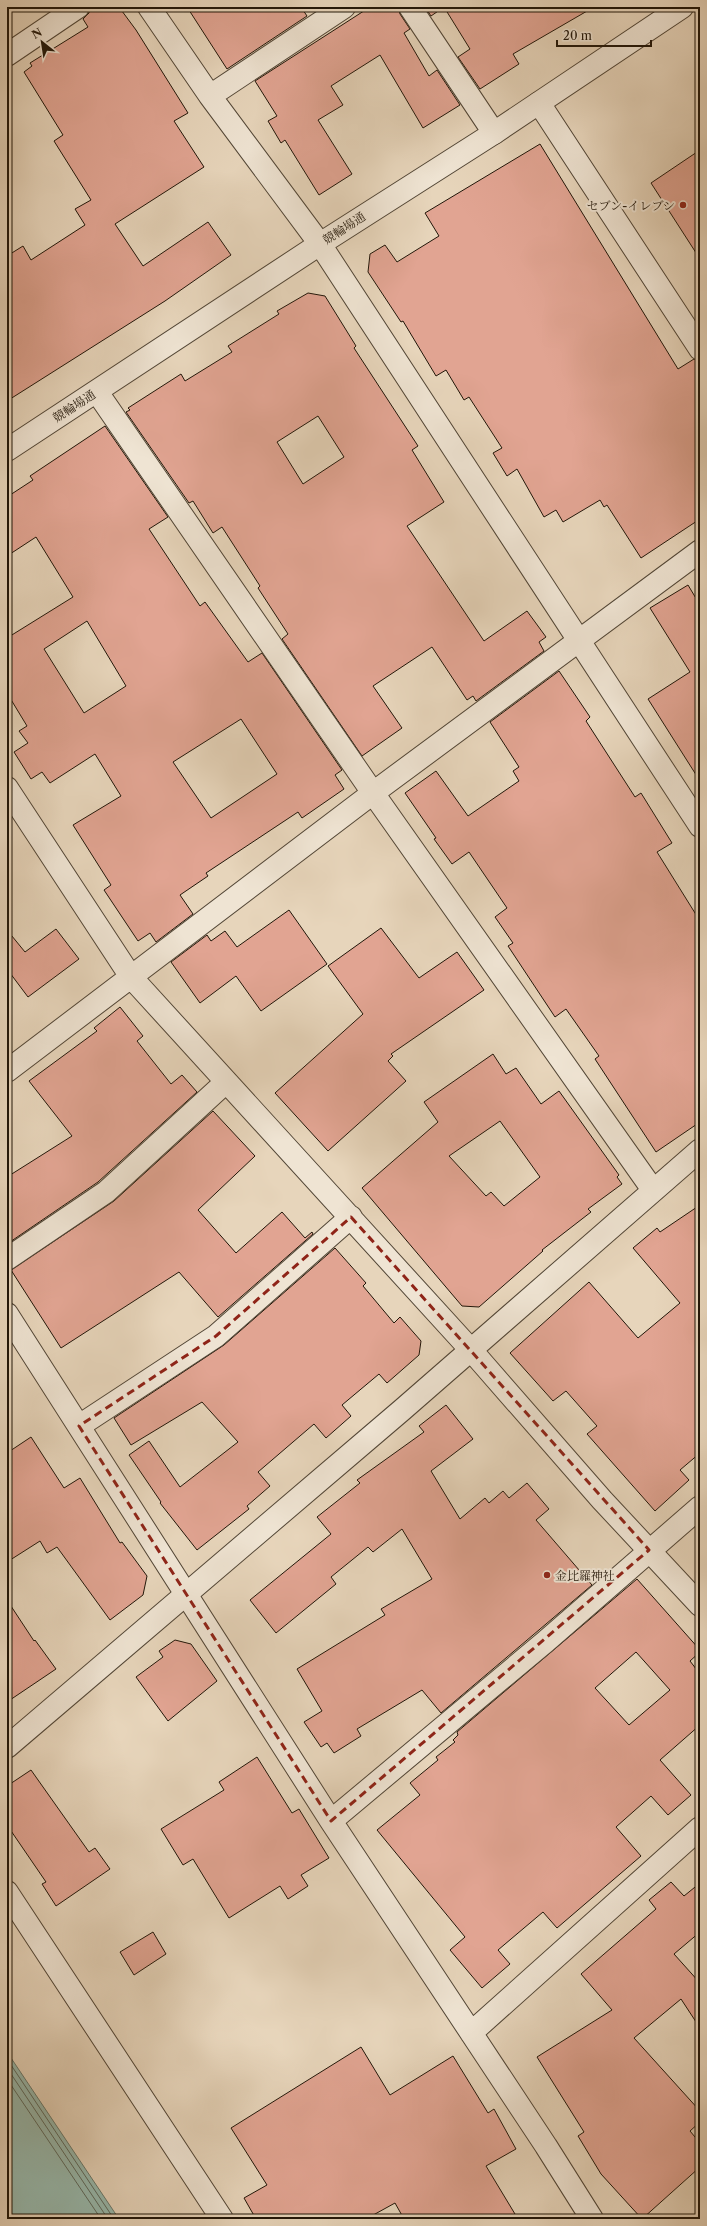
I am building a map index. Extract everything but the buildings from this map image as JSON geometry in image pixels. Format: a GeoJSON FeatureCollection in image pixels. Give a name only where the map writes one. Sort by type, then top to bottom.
{"type":"FeatureCollection","features":[{"type":"Feature","properties":{"kind":"street"},"geometry":{"type":"LineString","coordinates":[[7,55],[78,7]]}},
{"type":"Feature","properties":{"kind":"street"},"geometry":{"type":"LineString","coordinates":[[149,7],[210,96],[320,244],[700,826]]}},
{"type":"Feature","properties":{"kind":"street"},"geometry":{"type":"LineString","coordinates":[[210,96],[344,7]]}},
{"type":"Feature","properties":{"kind":"street"},"geometry":{"type":"LineString","coordinates":[[410,7],[494,132]]}},
{"type":"Feature","properties":{"kind":"street","name":"競輪場通"},"geometry":{"type":"LineString","coordinates":[[7,450],[320,244],[539,103],[682,7]]}},
{"type":"Feature","properties":{"kind":"street"},"geometry":{"type":"LineString","coordinates":[[539,103],[700,349]]}},
{"type":"Feature","properties":{"kind":"street"},"geometry":{"type":"LineString","coordinates":[[97,392],[374,793],[653,1190]]}},
{"type":"Feature","properties":{"kind":"street"},"geometry":{"type":"LineString","coordinates":[[7,1071],[374,793],[700,551]]}},
{"type":"Feature","properties":{"kind":"street"},"geometry":{"type":"LineString","coordinates":[[7,788],[131,977],[471,1350],[602,1500],[700,1605]]}},
{"type":"Feature","properties":{"kind":"street"},"geometry":{"type":"LineString","coordinates":[[7,1259],[106,1192],[226,1082]]}},
{"type":"Feature","properties":{"kind":"street"},"geometry":{"type":"LineString","coordinates":[[7,1747],[185,1593],[402,1410],[700,1150]]}},
{"type":"Feature","properties":{"kind":"street"},"geometry":{"type":"LineString","coordinates":[[79,1426],[216,1336],[351,1217]]}},
{"type":"Feature","properties":{"kind":"street"},"geometry":{"type":"LineString","coordinates":[[7,1314],[331,1821],[592,2219]]}},
{"type":"Feature","properties":{"kind":"street"},"geometry":{"type":"LineString","coordinates":[[331,1821],[544,1642],[700,1507]]}},
{"type":"Feature","properties":{"kind":"street"},"geometry":{"type":"LineString","coordinates":[[471,2034],[700,1828]]}},
{"type":"Feature","properties":{"kind":"street"},"geometry":{"type":"LineString","coordinates":[[7,1892],[222,2219]]}},
{"type":"Feature","properties":{"kind":"highlighted area"},"geometry":{"type":"Polygon","coordinates":[[[351,1217],[649,1550],[331,1821],[79,1426],[216,1336],[351,1217]]]}},
{"type":"Feature","properties":{"kind":"water"},"geometry":{"type":"Polygon","coordinates":[[[7,2052],[119,2219],[7,2219],[7,2052]]]}},
{"type":"Feature","properties":{"kind":"place","name":"セブン-イレブン"},"geometry":{"type":"Point","coordinates":[683,205]}},
{"type":"Feature","properties":{"kind":"place","name":"金比羅神社"},"geometry":{"type":"Point","coordinates":[547,1575]}}]}
